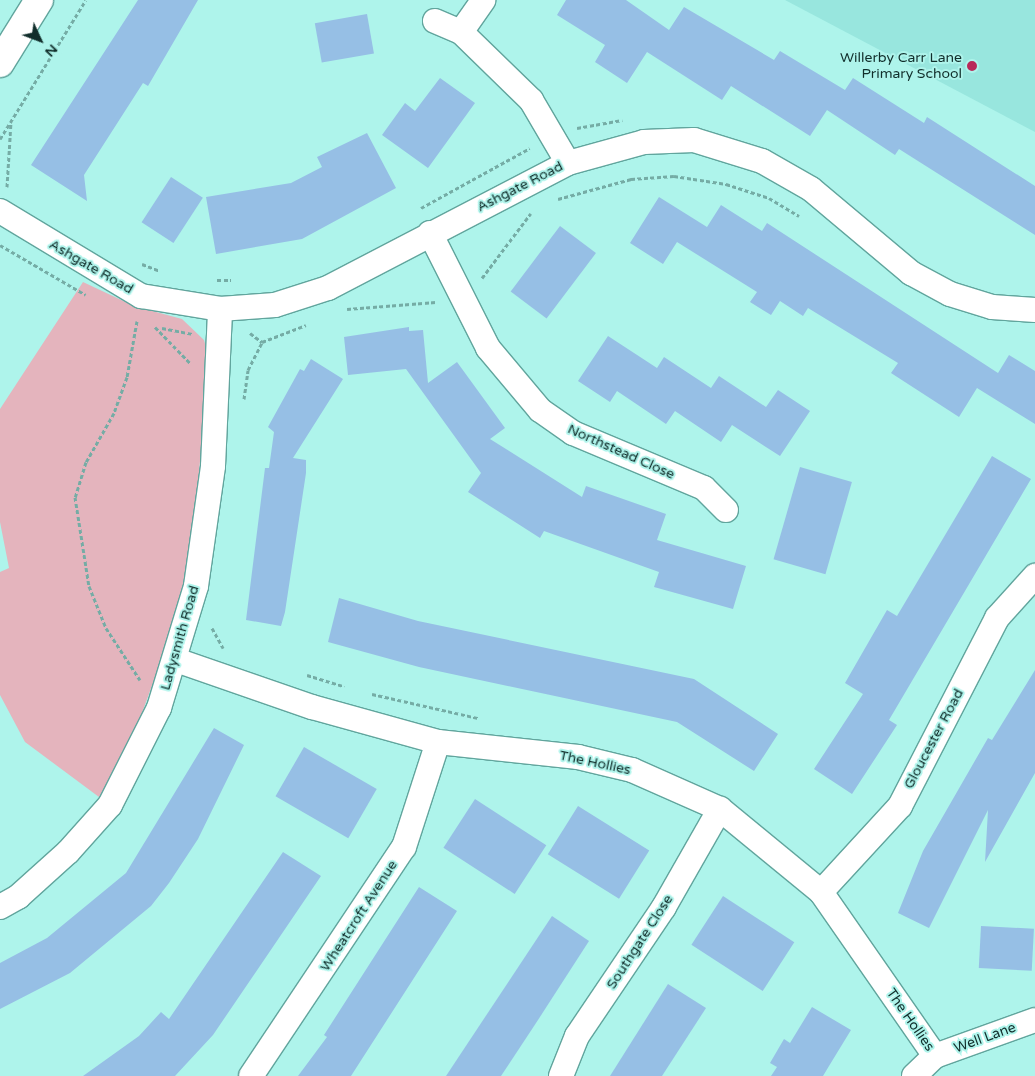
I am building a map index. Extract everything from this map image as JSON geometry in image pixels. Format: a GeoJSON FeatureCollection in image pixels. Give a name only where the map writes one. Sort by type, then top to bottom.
{"type":"FeatureCollection","features":[{"type":"Feature","properties":{"kind":"street"},"geometry":{"type":"LineString","coordinates":[[0,63],[39,0]]}},
{"type":"Feature","properties":{"kind":"street"},"geometry":{"type":"LineString","coordinates":[[461,32],[483,0]]}},
{"type":"Feature","properties":{"kind":"street"},"geometry":{"type":"LineString","coordinates":[[435,21],[461,32],[531,100],[568,163]]}},
{"type":"Feature","properties":{"kind":"street","name":"Ashgate Road"},"geometry":{"type":"LineString","coordinates":[[1,203],[141,296],[220,309],[275,305],[328,288],[430,233],[568,163],[644,142],[694,140],[762,161],[811,189],[911,272],[950,294],[992,307],[1035,310]]}},
{"type":"Feature","properties":{"kind":"street","name":"Northstead Close"},"geometry":{"type":"LineString","coordinates":[[430,233],[488,348],[540,410],[573,433],[704,488],[726,510]]}},
{"type":"Feature","properties":{"kind":"street","name":"Ladysmith Road"},"geometry":{"type":"LineString","coordinates":[[0,907],[18,898],[68,852],[110,805],[159,708],[176,660],[196,586],[213,466],[220,309]]}},
{"type":"Feature","properties":{"kind":"street","name":"Gloucester Road"},"geometry":{"type":"LineString","coordinates":[[821,892],[900,806],[997,618],[1035,576]]}},
{"type":"Feature","properties":{"kind":"street","name":"The Hollies"},"geometry":{"type":"LineString","coordinates":[[176,660],[312,707],[438,742],[578,757],[632,770],[720,809],[821,892],[935,1056]]}},
{"type":"Feature","properties":{"kind":"street","name":"Wheatcroft Avenue"},"geometry":{"type":"LineString","coordinates":[[251,1076],[404,847],[438,742]]}},
{"type":"Feature","properties":{"kind":"street","name":"Southgate Close"},"geometry":{"type":"LineString","coordinates":[[562,1076],[577,1036],[664,907],[720,809]]}},
{"type":"Feature","properties":{"kind":"street","name":"Well Lane"},"geometry":{"type":"LineString","coordinates":[[914,1076],[935,1056],[1035,1020]]}},
{"type":"Feature","properties":{"kind":"path"},"geometry":{"type":"LineString","coordinates":[[0,138],[86,0]]}},
{"type":"Feature","properties":{"kind":"path"},"geometry":{"type":"LineString","coordinates":[[1,203],[9,184],[11,121]]}},
{"type":"Feature","properties":{"kind":"path"},"geometry":{"type":"LineString","coordinates":[[418,209],[531,148]]}},
{"type":"Feature","properties":{"kind":"path"},"geometry":{"type":"LineString","coordinates":[[551,203],[631,179],[674,176],[726,184],[769,198],[802,217]]}},
{"type":"Feature","properties":{"kind":"path"},"geometry":{"type":"LineString","coordinates":[[9,184],[17,189]]}},
{"type":"Feature","properties":{"kind":"path"},"geometry":{"type":"LineString","coordinates":[[476,287],[537,209]]}},
{"type":"Feature","properties":{"kind":"path"},"geometry":{"type":"LineString","coordinates":[[138,262],[163,271]]}},
{"type":"Feature","properties":{"kind":"path"},"geometry":{"type":"LineString","coordinates":[[210,280],[237,280]]}},
{"type":"Feature","properties":{"kind":"path"},"geometry":{"type":"LineString","coordinates":[[141,296],[127,377],[114,413],[86,462],[75,497],[78,535],[96,603],[110,636],[159,708]]}},
{"type":"Feature","properties":{"kind":"path"},"geometry":{"type":"LineString","coordinates":[[339,312],[445,302]]}},
{"type":"Feature","properties":{"kind":"path"},"geometry":{"type":"LineString","coordinates":[[243,407],[248,370],[262,342],[314,322]]}},
{"type":"Feature","properties":{"kind":"path"},"geometry":{"type":"LineString","coordinates":[[155,327],[192,365],[200,365]]}},
{"type":"Feature","properties":{"kind":"path"},"geometry":{"type":"LineString","coordinates":[[249,332],[262,342]]}},
{"type":"Feature","properties":{"kind":"path"},"geometry":{"type":"LineString","coordinates":[[213,622],[211,631],[224,650],[234,653]]}},
{"type":"Feature","properties":{"kind":"path"},"geometry":{"type":"LineString","coordinates":[[297,672],[351,689]]}},
{"type":"Feature","properties":{"kind":"path"},"geometry":{"type":"LineString","coordinates":[[369,694],[488,719]]}},
{"type":"Feature","properties":{"kind":"shaded area","name":"Willerby Carr Lane Primary School"},"geometry":{"type":"Polygon","coordinates":[[[785,0],[1035,0],[1035,132],[785,0]]]}},
{"type":"Feature","properties":{"kind":"shaded area"},"geometry":{"type":"Polygon","coordinates":[[[83,282],[134,306],[182,319],[204,340],[209,358],[194,530],[176,620],[131,743],[99,797],[25,742],[0,695],[0,572],[9,568],[0,522],[0,409],[83,282]]]}},
{"type":"Feature","properties":{"kind":"building"},"geometry":{"type":"Polygon","coordinates":[[[138,0],[198,0],[148,86],[143,83],[84,175],[87,201],[31,165],[138,0]]]}},
{"type":"Feature","properties":{"kind":"building"},"geometry":{"type":"Polygon","coordinates":[[[566,0],[626,0],[669,30],[684,7],[774,60],[780,51],[845,90],[853,78],[924,123],[927,117],[1035,186],[1035,235],[899,149],[895,155],[827,110],[810,136],[731,86],[722,100],[647,52],[627,83],[595,62],[605,45],[557,15],[566,0]]]}},
{"type":"Feature","properties":{"kind":"building"},"geometry":{"type":"Polygon","coordinates":[[[367,14],[374,53],[322,63],[315,23],[367,14]]]}},
{"type":"Feature","properties":{"kind":"building"},"geometry":{"type":"Polygon","coordinates":[[[440,78],[475,103],[428,168],[382,135],[405,103],[415,111],[440,78]]]}},
{"type":"Feature","properties":{"kind":"building"},"geometry":{"type":"Polygon","coordinates":[[[367,133],[396,188],[302,239],[216,254],[206,197],[291,183],[322,167],[317,157],[367,133]]]}},
{"type":"Feature","properties":{"kind":"building"},"geometry":{"type":"Polygon","coordinates":[[[171,177],[203,198],[173,243],[142,222],[171,177]]]}},
{"type":"Feature","properties":{"kind":"building"},"geometry":{"type":"Polygon","coordinates":[[[659,197],[707,227],[721,205],[762,231],[767,223],[998,373],[1009,355],[1035,371],[1035,424],[977,388],[959,417],[891,373],[898,363],[808,308],[803,316],[780,301],[771,315],[750,302],[757,292],[677,242],[663,264],[630,243],[659,197]]]}},
{"type":"Feature","properties":{"kind":"building"},"geometry":{"type":"Polygon","coordinates":[[[560,226],[596,253],[547,319],[511,291],[560,226]]]}},
{"type":"Feature","properties":{"kind":"building"},"geometry":{"type":"Polygon","coordinates":[[[409,327],[409,331],[423,330],[428,383],[457,362],[505,428],[490,439],[582,497],[586,486],[666,514],[657,540],[746,566],[733,609],[654,587],[659,572],[544,531],[540,538],[468,492],[481,473],[406,369],[348,375],[344,337],[409,327]]]}},
{"type":"Feature","properties":{"kind":"building"},"geometry":{"type":"Polygon","coordinates":[[[608,336],[657,368],[664,357],[711,388],[719,376],[766,407],[778,390],[810,411],[780,456],[732,425],[721,442],[675,411],[666,424],[617,391],[610,402],[578,381],[608,336]]]}},
{"type":"Feature","properties":{"kind":"building"},"geometry":{"type":"Polygon","coordinates":[[[311,359],[343,379],[293,458],[306,460],[306,473],[285,612],[281,626],[246,620],[265,468],[269,468],[274,432],[268,427],[300,369],[304,371],[311,359]]]}},
{"type":"Feature","properties":{"kind":"building"},"geometry":{"type":"Polygon","coordinates":[[[992,456],[1031,479],[889,720],[897,725],[852,794],[814,769],[863,694],[845,683],[887,610],[897,616],[992,456]]]}},
{"type":"Feature","properties":{"kind":"building"},"geometry":{"type":"Polygon","coordinates":[[[800,467],[852,482],[825,574],[774,559],[800,467]]]}},
{"type":"Feature","properties":{"kind":"building"},"geometry":{"type":"Polygon","coordinates":[[[339,598],[418,621],[694,679],[778,734],[754,771],[677,722],[419,667],[328,642],[339,598]]]}},
{"type":"Feature","properties":{"kind":"building"},"geometry":{"type":"Polygon","coordinates":[[[1035,670],[1035,773],[985,862],[988,810],[929,928],[898,913],[923,851],[988,738],[992,740],[1035,670]]]}},
{"type":"Feature","properties":{"kind":"building"},"geometry":{"type":"Polygon","coordinates":[[[214,728],[244,745],[198,839],[169,883],[151,906],[70,973],[0,1009],[0,963],[47,938],[126,873],[214,728]]]}},
{"type":"Feature","properties":{"kind":"building"},"geometry":{"type":"Polygon","coordinates":[[[304,747],[377,789],[348,838],[276,796],[304,747]]]}},
{"type":"Feature","properties":{"kind":"building"},"geometry":{"type":"Polygon","coordinates":[[[475,799],[546,845],[515,894],[443,848],[475,799]]]}},
{"type":"Feature","properties":{"kind":"building"},"geometry":{"type":"Polygon","coordinates":[[[578,806],[649,851],[619,899],[548,854],[578,806]]]}},
{"type":"Feature","properties":{"kind":"building"},"geometry":{"type":"Polygon","coordinates":[[[283,852],[321,876],[213,1035],[175,1076],[83,1076],[139,1036],[161,1012],[169,1019],[283,852]]]}},
{"type":"Feature","properties":{"kind":"building"},"geometry":{"type":"Polygon","coordinates":[[[419,887],[457,911],[351,1076],[298,1076],[327,1037],[324,1035],[419,887]]]}},
{"type":"Feature","properties":{"kind":"building"},"geometry":{"type":"Polygon","coordinates":[[[723,896],[794,942],[763,991],[691,945],[723,896]]]}},
{"type":"Feature","properties":{"kind":"building"},"geometry":{"type":"Polygon","coordinates":[[[552,916],[589,941],[501,1076],[446,1076],[552,916]]]}},
{"type":"Feature","properties":{"kind":"building"},"geometry":{"type":"Polygon","coordinates":[[[981,926],[1034,929],[1032,971],[979,968],[981,926]]]}},
{"type":"Feature","properties":{"kind":"building"},"geometry":{"type":"Polygon","coordinates":[[[668,984],[706,1008],[662,1076],[610,1076],[668,984]]]}},
{"type":"Feature","properties":{"kind":"building"},"geometry":{"type":"Polygon","coordinates":[[[812,1007],[851,1030],[823,1076],[771,1076],[777,1067],[770,1063],[784,1039],[790,1043],[812,1007]]]}},
{"type":"Feature","properties":{"kind":"place","name":"Willerby Carr Lane Primary School"},"geometry":{"type":"Point","coordinates":[972,66]}}]}
